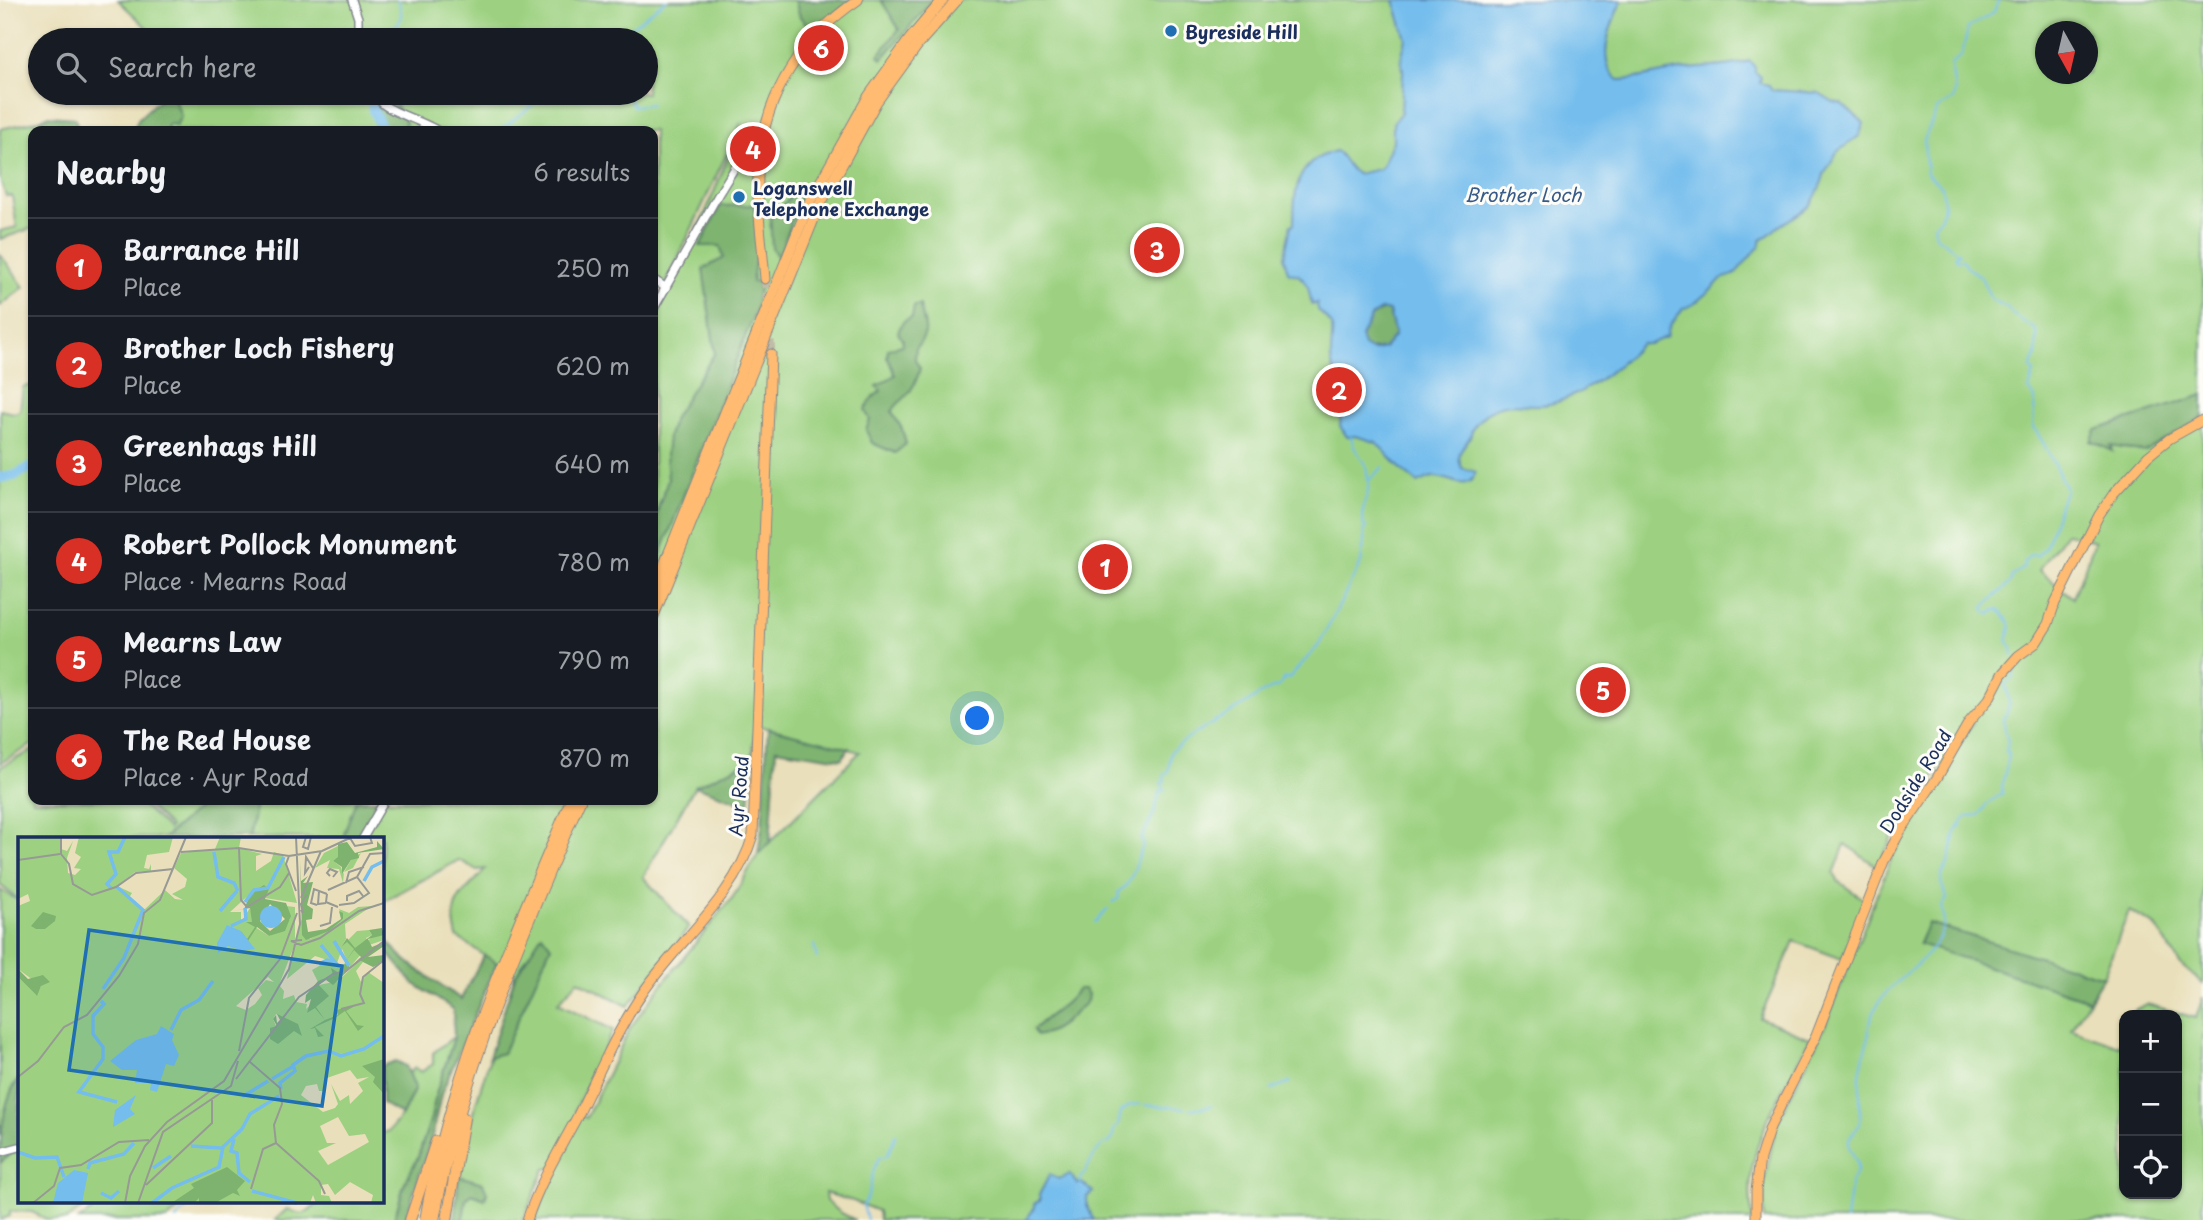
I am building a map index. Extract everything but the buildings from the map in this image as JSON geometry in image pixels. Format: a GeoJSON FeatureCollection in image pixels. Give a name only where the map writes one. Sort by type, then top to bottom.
{"type":"FeatureCollection","features":[{"type":"Feature","properties":{"kind":"highway"},"geometry":{"type":"LineString","coordinates":[[658,581],[810,201],[869,96],[943,0]]}},
{"type":"Feature","properties":{"kind":"highway"},"geometry":{"type":"LineString","coordinates":[[658,605],[818,208],[845,154],[876,102],[919,43],[957,0]]}},
{"type":"Feature","properties":{"kind":"highway"},"geometry":{"type":"LineString","coordinates":[[410,1220],[457,1073],[568,805]]}},
{"type":"Feature","properties":{"kind":"highway"},"geometry":{"type":"LineString","coordinates":[[434,1220],[454,1130],[486,1032],[578,805]]}},
{"type":"Feature","properties":{"kind":"highway"},"geometry":{"type":"LineString","coordinates":[[425,1220],[446,1127],[500,971]]}},
{"type":"Feature","properties":{"kind":"highway"},"geometry":{"type":"LineString","coordinates":[[447,1220],[464,1119],[486,1032]]}},
{"type":"Feature","properties":{"kind":"main road"},"geometry":{"type":"LineString","coordinates":[[765,279],[759,186],[764,128],[781,84],[797,57],[818,32],[858,0]]}},
{"type":"Feature","properties":{"kind":"main road","name":"Ayr Road"},"geometry":{"type":"LineString","coordinates":[[527,1220],[558,1149],[643,992],[735,879],[748,854],[753,835],[771,354]]}},
{"type":"Feature","properties":{"kind":"main road","name":"Dodside Road"},"geometry":{"type":"LineString","coordinates":[[1756,1220],[1760,1158],[1770,1127],[1816,1036],[1884,861],[1900,832],[1937,778],[1969,722],[1989,699],[2002,674],[2018,656],[2036,643],[2048,624],[2055,603],[2099,515],[2113,493],[2148,456],[2169,439],[2203,420]]}},
{"type":"Feature","properties":{"kind":"street"},"geometry":{"type":"LineString","coordinates":[[352,0],[358,28]]}},
{"type":"Feature","properties":{"kind":"street"},"geometry":{"type":"LineString","coordinates":[[384,105],[430,126]]}},
{"type":"Feature","properties":{"kind":"street"},"geometry":{"type":"LineString","coordinates":[[658,302],[718,195],[755,135],[764,128]]}},
{"type":"Feature","properties":{"kind":"street"},"geometry":{"type":"LineString","coordinates":[[658,282],[666,288]]}},
{"type":"Feature","properties":{"kind":"street"},"geometry":{"type":"LineString","coordinates":[[364,837],[382,805]]}},
{"type":"Feature","properties":{"kind":"street"},"geometry":{"type":"LineString","coordinates":[[0,1152],[18,1147]]}},
{"type":"Feature","properties":{"kind":"green space"},"geometry":{"type":"Polygon","coordinates":[[[118,0],[2203,0],[2203,984],[2180,964],[2155,925],[2129,911],[2103,977],[1928,923],[1919,943],[2089,1000],[2071,1029],[2119,1046],[2119,1199],[2182,1199],[2182,1014],[2196,1018],[2203,997],[2203,1220],[1764,1220],[1764,1182],[1777,1123],[1824,1028],[1892,857],[1974,722],[1897,827],[1878,867],[1845,844],[1834,874],[1839,882],[1866,901],[1842,959],[1794,941],[1760,1018],[1810,1038],[1774,1105],[1759,1142],[1750,1182],[1752,1220],[879,1220],[878,1211],[825,1193],[826,1201],[855,1220],[535,1220],[556,1167],[545,1169],[523,1220],[454,1220],[460,1166],[473,1113],[515,976],[457,937],[454,923],[456,905],[485,869],[477,870],[459,860],[383,901],[383,837],[249,837],[256,805],[658,805],[658,308],[701,222],[741,123],[664,288],[658,284],[658,126],[404,126],[406,122],[395,105],[658,105],[658,28],[147,28],[118,0]],[[2066,533],[2039,570],[2073,598],[2095,541],[2066,533]],[[755,725],[753,754],[745,763],[695,786],[643,877],[689,927],[628,1006],[578,980],[558,1003],[613,1030],[575,1111],[586,1118],[630,1028],[733,897],[758,854],[860,752],[755,725]]]}},
{"type":"Feature","properties":{"kind":"green space"},"geometry":{"type":"Polygon","coordinates":[[[795,0],[852,0],[814,31],[800,17],[795,0]]]}},
{"type":"Feature","properties":{"kind":"green space"},"geometry":{"type":"Polygon","coordinates":[[[881,0],[933,0],[882,59],[879,55],[899,29],[881,0]]]}},
{"type":"Feature","properties":{"kind":"green space"},"geometry":{"type":"Polygon","coordinates":[[[153,105],[177,105],[181,116],[176,126],[169,123],[168,126],[136,126],[138,119],[153,105]]]}},
{"type":"Feature","properties":{"kind":"green space"},"geometry":{"type":"Polygon","coordinates":[[[177,105],[369,105],[375,126],[167,126],[168,122],[181,116],[177,105]]]}},
{"type":"Feature","properties":{"kind":"green space"},"geometry":{"type":"Polygon","coordinates":[[[369,105],[395,105],[406,122],[404,126],[375,126],[369,105]]]}},
{"type":"Feature","properties":{"kind":"green space"},"geometry":{"type":"Polygon","coordinates":[[[47,116],[75,118],[77,126],[43,126],[40,120],[47,116]]]}},
{"type":"Feature","properties":{"kind":"green space"},"geometry":{"type":"Polygon","coordinates":[[[40,120],[43,126],[28,126],[28,230],[0,239],[0,231],[17,227],[12,196],[6,196],[0,180],[0,129],[40,120]]]}},
{"type":"Feature","properties":{"kind":"green space"},"geometry":{"type":"Polygon","coordinates":[[[802,186],[804,189],[778,258],[772,248],[770,217],[802,186]]]}},
{"type":"Feature","properties":{"kind":"green space"},"geometry":{"type":"Polygon","coordinates":[[[755,205],[757,249],[752,282],[760,281],[756,309],[658,561],[658,509],[668,479],[668,436],[674,418],[715,353],[703,269],[724,258],[720,246],[700,246],[720,206],[755,205]]]}},
{"type":"Feature","properties":{"kind":"green space"},"geometry":{"type":"Polygon","coordinates":[[[0,254],[24,287],[0,306],[0,254]]]}},
{"type":"Feature","properties":{"kind":"green space"},"geometry":{"type":"Polygon","coordinates":[[[920,305],[925,332],[916,347],[915,360],[920,368],[912,389],[892,412],[902,429],[906,444],[895,453],[872,443],[866,430],[870,420],[865,410],[872,398],[881,391],[877,386],[895,375],[887,356],[888,349],[902,345],[903,341],[898,332],[903,322],[912,317],[914,306],[920,305]]]}},
{"type":"Feature","properties":{"kind":"green space"},"geometry":{"type":"Polygon","coordinates":[[[1383,309],[1389,311],[1395,335],[1384,348],[1370,350],[1363,346],[1361,337],[1371,317],[1383,309]]]}},
{"type":"Feature","properties":{"kind":"green space"},"geometry":{"type":"Polygon","coordinates":[[[28,386],[28,747],[0,763],[0,410],[14,413],[20,411],[23,387],[28,386]]]}},
{"type":"Feature","properties":{"kind":"green space"},"geometry":{"type":"Polygon","coordinates":[[[2203,395],[2203,417],[2145,452],[2111,446],[2113,451],[2091,441],[2096,430],[2203,395]]]}},
{"type":"Feature","properties":{"kind":"green space"},"geometry":{"type":"Polygon","coordinates":[[[768,728],[849,748],[841,759],[776,749],[770,842],[758,854],[762,827],[768,728]]]}},
{"type":"Feature","properties":{"kind":"green space"},"geometry":{"type":"Polygon","coordinates":[[[28,753],[28,805],[142,805],[168,829],[170,827],[147,805],[202,805],[165,837],[18,837],[18,899],[0,885],[0,767],[28,753]]]}},
{"type":"Feature","properties":{"kind":"green space"},"geometry":{"type":"Polygon","coordinates":[[[753,754],[749,805],[695,786],[745,763],[753,754]]]}},
{"type":"Feature","properties":{"kind":"green space"},"geometry":{"type":"Polygon","coordinates":[[[202,805],[256,805],[249,837],[165,837],[202,805]]]}},
{"type":"Feature","properties":{"kind":"green space"},"geometry":{"type":"Polygon","coordinates":[[[354,805],[375,805],[359,837],[345,837],[354,805]]]}},
{"type":"Feature","properties":{"kind":"green space"},"geometry":{"type":"Polygon","coordinates":[[[0,890],[18,900],[18,1080],[13,1086],[0,1135],[0,890]]]}},
{"type":"Feature","properties":{"kind":"green space"},"geometry":{"type":"Polygon","coordinates":[[[1928,923],[2103,977],[2089,1000],[1919,944],[1928,923]]]}},
{"type":"Feature","properties":{"kind":"green space"},"geometry":{"type":"Polygon","coordinates":[[[542,934],[551,946],[503,1053],[489,1057],[515,976],[542,934]]]}},
{"type":"Feature","properties":{"kind":"green space"},"geometry":{"type":"Polygon","coordinates":[[[383,935],[408,962],[461,999],[484,955],[497,963],[441,1094],[432,1135],[405,1220],[394,1220],[404,1185],[418,1157],[431,1118],[454,1038],[453,1009],[413,983],[383,947],[383,935]]]}},
{"type":"Feature","properties":{"kind":"green space"},"geometry":{"type":"Polygon","coordinates":[[[1078,989],[1084,989],[1088,994],[1087,1001],[1058,1027],[1036,1036],[1033,1030],[1068,1001],[1078,989]]]}},
{"type":"Feature","properties":{"kind":"green space"},"geometry":{"type":"Polygon","coordinates":[[[2147,1004],[2168,1010],[2136,1010],[2147,1004]]]}},
{"type":"Feature","properties":{"kind":"green space"},"geometry":{"type":"Polygon","coordinates":[[[454,1038],[431,1118],[418,1157],[404,1185],[394,1220],[275,1220],[287,1209],[302,1214],[320,1202],[383,1202],[383,1133],[389,1131],[402,1115],[415,1088],[409,1073],[415,1068],[421,1072],[433,1064],[433,1053],[454,1038]]]}},
{"type":"Feature","properties":{"kind":"green space"},"geometry":{"type":"Polygon","coordinates":[[[396,1061],[406,1066],[415,1088],[402,1115],[383,1104],[383,1066],[396,1061]]]}},
{"type":"Feature","properties":{"kind":"green space"},"geometry":{"type":"Polygon","coordinates":[[[18,1081],[18,1150],[0,1163],[6,1107],[18,1081]]]}},
{"type":"Feature","properties":{"kind":"green space"},"geometry":{"type":"Polygon","coordinates":[[[18,1150],[18,1202],[92,1202],[66,1220],[48,1220],[32,1212],[10,1211],[10,1216],[0,1220],[0,1163],[18,1150]]]}},
{"type":"Feature","properties":{"kind":"green space"},"geometry":{"type":"Polygon","coordinates":[[[459,1176],[483,1183],[487,1193],[485,1199],[472,1194],[466,1199],[463,1220],[454,1220],[459,1176]]]}},
{"type":"Feature","properties":{"kind":"green space"},"geometry":{"type":"Polygon","coordinates":[[[104,1202],[186,1202],[167,1220],[79,1220],[104,1202]]]}},
{"type":"Feature","properties":{"kind":"water","name":"Brother Loch"},"geometry":{"type":"Polygon","coordinates":[[[1394,0],[1622,0],[1610,30],[1606,53],[1612,72],[1619,80],[1749,61],[1761,77],[1760,83],[1769,85],[1772,90],[1819,93],[1842,104],[1864,123],[1859,136],[1837,152],[1808,207],[1761,240],[1759,247],[1734,275],[1721,279],[1694,304],[1683,309],[1670,325],[1666,337],[1650,344],[1641,344],[1601,379],[1565,399],[1542,405],[1505,405],[1491,410],[1475,425],[1460,453],[1462,468],[1476,472],[1473,479],[1458,483],[1434,477],[1418,483],[1376,442],[1355,436],[1347,437],[1340,426],[1341,416],[1346,415],[1345,408],[1358,400],[1362,383],[1355,381],[1343,384],[1344,379],[1341,381],[1336,374],[1331,361],[1332,325],[1318,310],[1317,303],[1312,305],[1303,279],[1288,272],[1284,258],[1291,225],[1294,224],[1297,188],[1305,169],[1323,156],[1336,151],[1357,174],[1382,166],[1393,141],[1393,123],[1401,112],[1401,58],[1406,39],[1394,0]],[[1381,309],[1371,317],[1361,337],[1364,346],[1373,351],[1384,348],[1395,335],[1389,311],[1381,309]]]}},
{"type":"Feature","properties":{"kind":"water"},"geometry":{"type":"Polygon","coordinates":[[[1050,1174],[1059,1179],[1070,1174],[1077,1184],[1082,1183],[1093,1192],[1087,1197],[1087,1206],[1094,1220],[1026,1220],[1035,1207],[1034,1204],[1040,1200],[1039,1195],[1050,1174]]]}},
{"type":"Feature","properties":{"kind":"waterway"},"geometry":{"type":"LineString","coordinates":[[389,28],[399,23],[401,18],[398,0]]}},
{"type":"Feature","properties":{"kind":"waterway"},"geometry":{"type":"LineString","coordinates":[[630,28],[666,0]]}},
{"type":"Feature","properties":{"kind":"waterway"},"geometry":{"type":"LineString","coordinates":[[1999,0],[1994,12],[1968,28],[1962,55],[1951,64],[1955,91],[1953,100],[1937,109],[1924,140],[1927,174],[1942,187],[1943,192],[1943,213],[1934,225],[1936,236],[1959,253],[1955,255],[1957,260],[1963,260],[1967,267],[1981,277],[1991,299],[2008,308],[2012,314],[2035,329],[2036,356],[2030,368],[2034,372],[2029,390],[2035,398],[2033,428],[2066,488],[2046,546],[2037,556],[2031,555],[2024,562],[2024,567],[2011,577],[2011,582],[1984,607],[1985,612],[1991,614],[1999,610],[2009,621],[2011,627],[2007,640],[2013,656]]}},
{"type":"Feature","properties":{"kind":"waterway"},"geometry":{"type":"LineString","coordinates":[[373,105],[381,126]]}},
{"type":"Feature","properties":{"kind":"waterway"},"geometry":{"type":"LineString","coordinates":[[505,126],[533,105]]}},
{"type":"Feature","properties":{"kind":"waterway"},"geometry":{"type":"LineString","coordinates":[[632,105],[642,105]]}},
{"type":"Feature","properties":{"kind":"waterway"},"geometry":{"type":"LineString","coordinates":[[1351,437],[1366,466],[1368,480]]}},
{"type":"Feature","properties":{"kind":"waterway"},"geometry":{"type":"LineString","coordinates":[[1113,902],[1119,898],[1118,892],[1128,882],[1134,870],[1144,844],[1141,840],[1154,813],[1160,791],[1165,790],[1161,783],[1165,781],[1164,775],[1168,772],[1171,751],[1216,722],[1215,720],[1279,686],[1319,645],[1361,563],[1363,531],[1366,527],[1363,524],[1363,509],[1368,481],[1383,467]]}},
{"type":"Feature","properties":{"kind":"waterway"},"geometry":{"type":"LineString","coordinates":[[0,478],[14,476],[28,469]]}},
{"type":"Feature","properties":{"kind":"waterway"},"geometry":{"type":"LineString","coordinates":[[1846,1220],[1851,1182],[1857,1172],[1857,1163],[1849,1147],[1849,1139],[1860,1124],[1860,1073],[1869,1025],[1879,1002],[1929,953],[1938,939],[1943,924],[1942,907],[1947,898],[1941,883],[1942,875],[1948,864],[1956,832],[1966,817],[1979,815],[1989,802],[2002,794],[2009,753],[2006,752],[2008,742],[2003,720],[2009,703],[2005,685],[2013,678],[2015,670]]}},
{"type":"Feature","properties":{"kind":"waterway"},"geometry":{"type":"LineString","coordinates":[[1095,922],[1108,909]]}},
{"type":"Feature","properties":{"kind":"waterway"},"geometry":{"type":"LineString","coordinates":[[814,945],[817,958]]}},
{"type":"Feature","properties":{"kind":"waterway"},"geometry":{"type":"LineString","coordinates":[[1272,1089],[1290,1082]]}},
{"type":"Feature","properties":{"kind":"waterway"},"geometry":{"type":"LineString","coordinates":[[1108,1144],[1113,1138],[1121,1112],[1130,1105],[1140,1104]]}},
{"type":"Feature","properties":{"kind":"waterway"},"geometry":{"type":"LineString","coordinates":[[1145,1105],[1184,1108]]}},
{"type":"Feature","properties":{"kind":"waterway"},"geometry":{"type":"LineString","coordinates":[[1190,1109],[1212,1106]]}},
{"type":"Feature","properties":{"kind":"waterway"},"geometry":{"type":"LineString","coordinates":[[867,1220],[863,1205],[869,1194],[873,1171],[879,1158],[887,1156],[896,1134]]}},
{"type":"Feature","properties":{"kind":"waterway"},"geometry":{"type":"LineString","coordinates":[[1081,1183],[1080,1179],[1105,1143]]}},
{"type":"Feature","properties":{"kind":"waterway"},"geometry":{"type":"LineString","coordinates":[[176,1220],[191,1203]]}},
{"type":"Feature","properties":{"kind":"tunnel"},"geometry":{"type":"LineString","coordinates":[[765,279],[768,306]]}},
{"type":"Feature","properties":{"kind":"tunnel"},"geometry":{"type":"LineString","coordinates":[[769,327],[771,354]]}},
{"type":"Feature","properties":{"kind":"place","name":"Byreside Hill"},"geometry":{"type":"Point","coordinates":[1171,31]}},
{"type":"Feature","properties":{"kind":"place","name":"The Red House"},"geometry":{"type":"Point","coordinates":[821,48]}},
{"type":"Feature","properties":{"kind":"place","name":"Robert Pollock Monument"},"geometry":{"type":"Point","coordinates":[753,149]}},
{"type":"Feature","properties":{"kind":"place","name":"Loganswell Telephone Exchange"},"geometry":{"type":"Point","coordinates":[739,197]}},
{"type":"Feature","properties":{"kind":"place","name":"Greenhags Hill"},"geometry":{"type":"Point","coordinates":[1157,250]}},
{"type":"Feature","properties":{"kind":"place","name":"Brother Loch Fishery"},"geometry":{"type":"Point","coordinates":[1339,390]}},
{"type":"Feature","properties":{"kind":"place","name":"Barrance Hill"},"geometry":{"type":"Point","coordinates":[1105,567]}},
{"type":"Feature","properties":{"kind":"place","name":"Mearns Law"},"geometry":{"type":"Point","coordinates":[1603,690]}}]}
